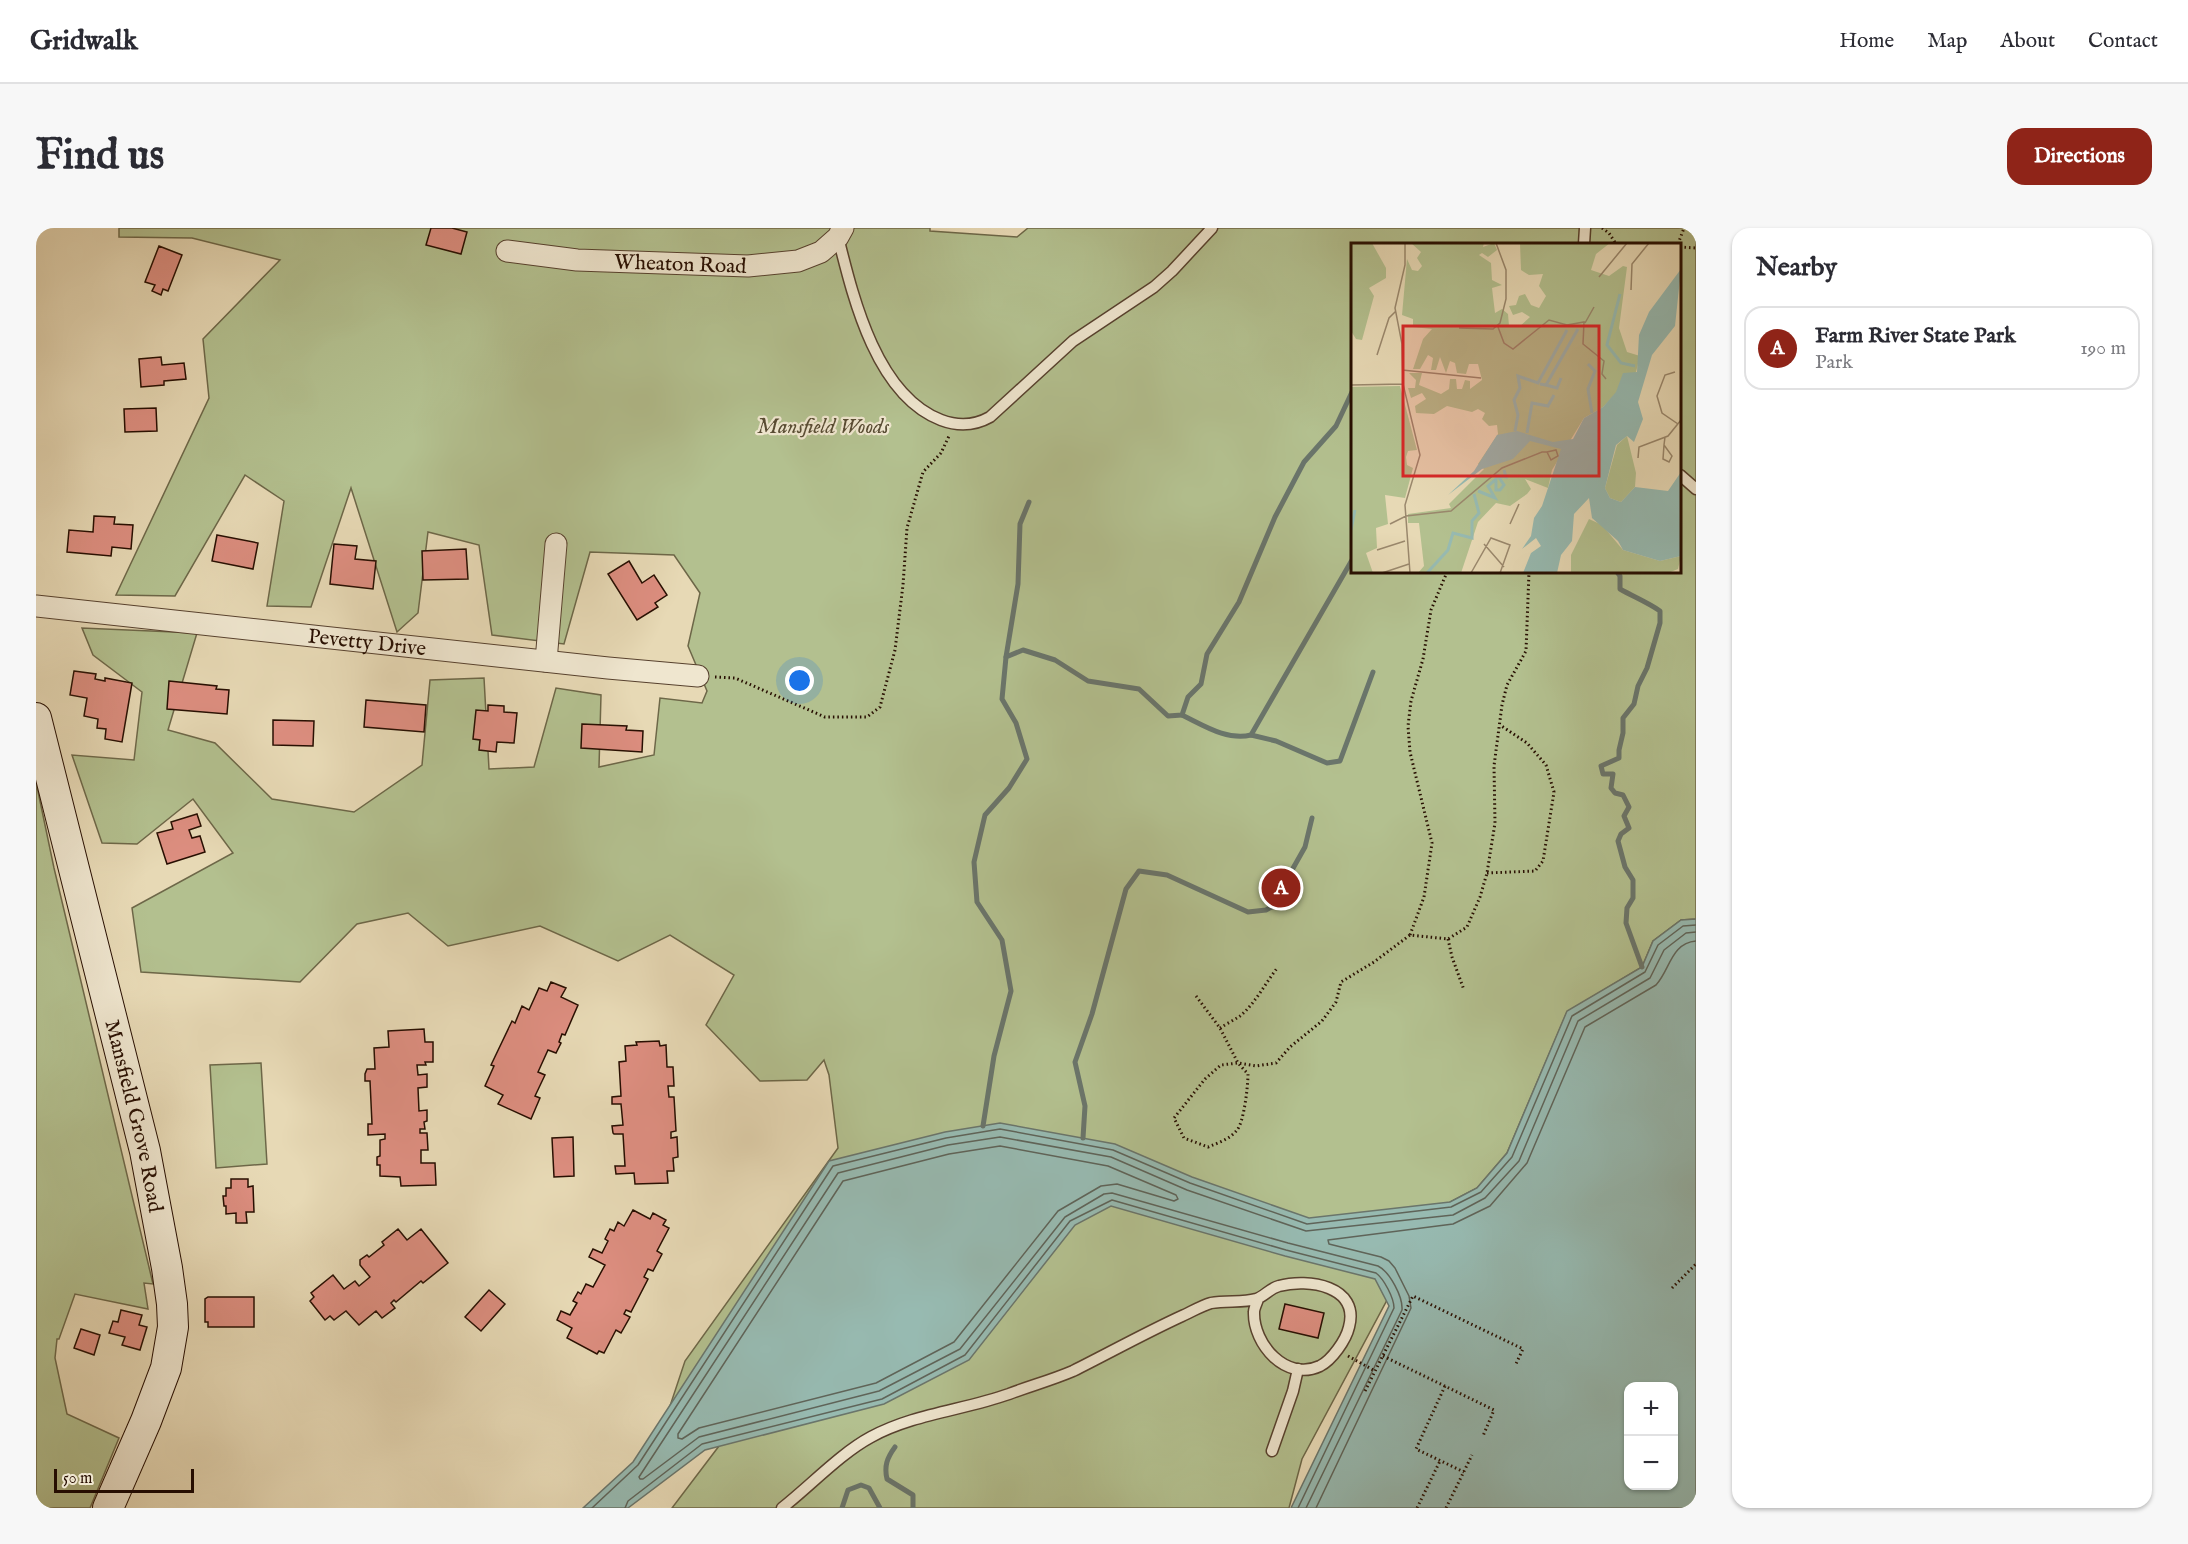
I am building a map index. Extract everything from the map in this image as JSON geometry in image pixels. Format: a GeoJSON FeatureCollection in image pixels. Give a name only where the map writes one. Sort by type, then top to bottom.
{"type":"FeatureCollection","features":[{"type":"Feature","properties":{"kind":"street","name":"Wheaton Road"},"geometry":{"type":"LineString","coordinates":[[507,251],[577,260],[748,266],[798,261],[821,252],[840,233]]}},
{"type":"Feature","properties":{"kind":"street"},"geometry":{"type":"LineString","coordinates":[[546,661],[556,544]]}},
{"type":"Feature","properties":{"kind":"street","name":"Pevetty Drive"},"geometry":{"type":"LineString","coordinates":[[36,606],[698,676]]}},
{"type":"Feature","properties":{"kind":"street","name":"Mansfield Grove Road"},"geometry":{"type":"LineString","coordinates":[[36,722],[145,1150],[172,1304],[173,1327],[166,1368],[146,1421],[108,1508]]}},
{"type":"Feature","properties":{"kind":"lane"},"geometry":{"type":"LineString","coordinates":[[840,233],[852,296],[859,315],[888,372],[904,393],[925,413],[955,424],[975,424],[990,417],[1073,342],[1154,287],[1172,272],[1212,228]]}},
{"type":"Feature","properties":{"kind":"lane"},"geometry":{"type":"LineString","coordinates":[[1584,243],[1585,228]]}},
{"type":"Feature","properties":{"kind":"lane"},"geometry":{"type":"LineString","coordinates":[[1681,476],[1696,489]]}},
{"type":"Feature","properties":{"kind":"lane"},"geometry":{"type":"LineString","coordinates":[[1297,1283],[1323,1285],[1340,1293],[1345,1300],[1351,1314],[1346,1336],[1329,1359],[1320,1366],[1298,1369],[1279,1362],[1261,1339],[1254,1311],[1258,1299],[1271,1288],[1297,1283]]}},
{"type":"Feature","properties":{"kind":"lane"},"geometry":{"type":"LineString","coordinates":[[782,1508],[870,1437],[918,1419],[1005,1395],[1070,1372],[1209,1304],[1258,1299]]}},
{"type":"Feature","properties":{"kind":"lane"},"geometry":{"type":"LineString","coordinates":[[1272,1451],[1293,1391],[1298,1369]]}},
{"type":"Feature","properties":{"kind":"path"},"geometry":{"type":"LineString","coordinates":[[1602,228],[1609,233],[1615,243]]}},
{"type":"Feature","properties":{"kind":"path"},"geometry":{"type":"LineString","coordinates":[[1680,243],[1684,228]]}},
{"type":"Feature","properties":{"kind":"path"},"geometry":{"type":"LineString","coordinates":[[1681,246],[1696,248]]}},
{"type":"Feature","properties":{"kind":"path"},"geometry":{"type":"LineString","coordinates":[[698,676],[735,678],[825,717],[867,717],[880,707],[895,650],[907,528],[923,472],[940,453],[955,424]]}},
{"type":"Feature","properties":{"kind":"path"},"geometry":{"type":"LineString","coordinates":[[1196,996],[1220,1028],[1238,1063],[1248,1074],[1248,1092],[1238,1129],[1224,1141],[1208,1147],[1184,1138],[1173,1118],[1182,1105],[1221,1065],[1238,1063],[1256,1066],[1276,1063],[1290,1047],[1322,1021],[1336,1002],[1341,982],[1374,962],[1410,935],[1424,897],[1432,843],[1410,752],[1408,726],[1411,701],[1423,659],[1431,610],[1446,573]]}},
{"type":"Feature","properties":{"kind":"path"},"geometry":{"type":"LineString","coordinates":[[1410,935],[1448,939],[1467,927],[1480,897],[1487,873],[1495,823],[1494,766],[1507,685],[1526,651],[1528,573]]}},
{"type":"Feature","properties":{"kind":"path"},"geometry":{"type":"LineString","coordinates":[[1487,873],[1535,871],[1543,861],[1554,792],[1546,765],[1527,743],[1500,724]]}},
{"type":"Feature","properties":{"kind":"path"},"geometry":{"type":"LineString","coordinates":[[1448,939],[1464,990]]}},
{"type":"Feature","properties":{"kind":"path"},"geometry":{"type":"LineString","coordinates":[[1220,1028],[1240,1016],[1278,967]]}},
{"type":"Feature","properties":{"kind":"path"},"geometry":{"type":"LineString","coordinates":[[1672,1288],[1696,1264]]}},
{"type":"Feature","properties":{"kind":"path"},"geometry":{"type":"LineString","coordinates":[[1365,1391],[1413,1296],[1523,1349],[1515,1366]]}},
{"type":"Feature","properties":{"kind":"path"},"geometry":{"type":"LineString","coordinates":[[1383,1356],[1494,1410],[1483,1436]]}},
{"type":"Feature","properties":{"kind":"path"},"geometry":{"type":"LineString","coordinates":[[1358,1362],[1375,1371]]}},
{"type":"Feature","properties":{"kind":"path"},"geometry":{"type":"LineString","coordinates":[[1445,1386],[1416,1449],[1464,1472]]}},
{"type":"Feature","properties":{"kind":"path"},"geometry":{"type":"LineString","coordinates":[[1446,1508],[1472,1455]]}},
{"type":"Feature","properties":{"kind":"path"},"geometry":{"type":"LineString","coordinates":[[1417,1508],[1440,1461]]}},
{"type":"Feature","properties":{"kind":"green space","name":"Mansfield Woods"},"geometry":{"type":"Polygon","coordinates":[[[119,228],[930,228],[930,231],[1017,237],[1028,228],[1696,228],[1696,919],[1681,920],[1653,941],[1642,967],[1567,1012],[1507,1153],[1477,1188],[1450,1202],[1393,1289],[1302,1459],[1289,1508],[672,1508],[719,1446],[670,1406],[685,1361],[838,1148],[829,1075],[824,1060],[807,1080],[760,1081],[706,1025],[734,975],[670,935],[618,961],[540,926],[448,946],[408,913],[357,924],[300,982],[141,972],[132,908],[233,853],[193,799],[137,844],[102,843],[72,755],[134,760],[142,692],[93,655],[82,628],[197,633],[168,730],[215,743],[272,799],[354,812],[422,765],[430,680],[484,678],[489,769],[534,767],[556,688],[601,695],[599,767],[654,755],[660,698],[702,703],[707,691],[688,646],[700,593],[674,555],[590,552],[564,644],[492,635],[479,545],[428,532],[418,613],[397,632],[351,488],[311,607],[267,606],[284,501],[245,475],[175,596],[116,595],[209,398],[203,339],[280,260],[192,238],[119,237],[119,228]]]}},
{"type":"Feature","properties":{"kind":"green space"},"geometry":{"type":"Polygon","coordinates":[[[36,782],[54,868],[153,1284],[144,1283],[148,1309],[75,1294],[59,1339],[57,1339],[55,1358],[67,1414],[119,1438],[90,1508],[36,1508],[36,782]]]}},
{"type":"Feature","properties":{"kind":"green space"},"geometry":{"type":"Polygon","coordinates":[[[261,1063],[267,1164],[216,1168],[210,1065],[261,1063]]]}},
{"type":"Feature","properties":{"kind":"water"},"geometry":{"type":"Polygon","coordinates":[[[1696,919],[1696,1508],[1291,1508],[1389,1306],[1375,1279],[1285,1256],[1111,1206],[1075,1225],[969,1360],[884,1404],[705,1450],[628,1508],[583,1508],[633,1462],[829,1161],[945,1132],[1000,1123],[1115,1144],[1192,1177],[1309,1218],[1450,1202],[1477,1188],[1507,1153],[1567,1011],[1642,967],[1653,941],[1681,920],[1696,919]]]}},
{"type":"Feature","properties":{"kind":"building"},"geometry":{"type":"Polygon","coordinates":[[[431,228],[452,228],[467,232],[461,254],[426,245],[431,228]]]}},
{"type":"Feature","properties":{"kind":"building"},"geometry":{"type":"Polygon","coordinates":[[[159,246],[182,255],[168,291],[163,289],[161,295],[152,291],[155,285],[145,282],[159,246]]]}},
{"type":"Feature","properties":{"kind":"building"},"geometry":{"type":"Polygon","coordinates":[[[161,357],[162,365],[184,363],[186,379],[164,381],[164,385],[141,387],[139,359],[161,357]]]}},
{"type":"Feature","properties":{"kind":"building"},"geometry":{"type":"Polygon","coordinates":[[[156,408],[157,431],[125,432],[124,409],[156,408]]]}},
{"type":"Feature","properties":{"kind":"building"},"geometry":{"type":"Polygon","coordinates":[[[94,516],[115,517],[114,524],[133,525],[131,549],[112,547],[111,556],[67,552],[69,530],[93,532],[94,516]]]}},
{"type":"Feature","properties":{"kind":"building"},"geometry":{"type":"Polygon","coordinates":[[[217,535],[258,543],[253,569],[212,561],[217,535]]]}},
{"type":"Feature","properties":{"kind":"building"},"geometry":{"type":"Polygon","coordinates":[[[334,544],[357,546],[355,559],[376,561],[373,589],[330,584],[334,544]]]}},
{"type":"Feature","properties":{"kind":"building"},"geometry":{"type":"Polygon","coordinates":[[[466,549],[468,579],[423,580],[422,551],[466,549]]]}},
{"type":"Feature","properties":{"kind":"building"},"geometry":{"type":"Polygon","coordinates":[[[629,561],[642,583],[654,575],[667,595],[655,603],[658,607],[637,620],[608,574],[629,561]]]}},
{"type":"Feature","properties":{"kind":"building"},"geometry":{"type":"Polygon","coordinates":[[[74,671],[96,674],[95,679],[105,681],[105,678],[132,683],[122,742],[105,739],[106,729],[97,728],[98,719],[84,716],[87,698],[70,695],[74,671]]]}},
{"type":"Feature","properties":{"kind":"building"},"geometry":{"type":"Polygon","coordinates":[[[169,681],[217,686],[216,689],[229,690],[227,714],[167,709],[169,681]]]}},
{"type":"Feature","properties":{"kind":"building"},"geometry":{"type":"Polygon","coordinates":[[[366,700],[426,705],[424,732],[364,727],[366,700]]]}},
{"type":"Feature","properties":{"kind":"building"},"geometry":{"type":"Polygon","coordinates":[[[488,705],[504,706],[504,712],[517,713],[514,743],[497,742],[496,752],[479,750],[480,740],[473,739],[476,710],[488,711],[488,705]]]}},
{"type":"Feature","properties":{"kind":"building"},"geometry":{"type":"Polygon","coordinates":[[[273,720],[314,721],[313,746],[273,745],[273,720]]]}},
{"type":"Feature","properties":{"kind":"building"},"geometry":{"type":"Polygon","coordinates":[[[582,724],[627,726],[626,730],[643,731],[642,752],[581,748],[582,724]]]}},
{"type":"Feature","properties":{"kind":"building"},"geometry":{"type":"Polygon","coordinates":[[[197,814],[201,826],[189,830],[192,838],[200,836],[205,852],[167,864],[157,833],[173,829],[171,822],[197,814]]]}},
{"type":"Feature","properties":{"kind":"building"},"geometry":{"type":"Polygon","coordinates":[[[551,982],[566,988],[561,997],[578,1005],[565,1035],[562,1034],[556,1053],[548,1050],[538,1072],[545,1075],[535,1096],[540,1098],[531,1119],[498,1104],[503,1095],[485,1086],[494,1066],[491,1065],[512,1021],[515,1023],[522,1006],[529,1010],[539,988],[547,991],[551,982]]]}},
{"type":"Feature","properties":{"kind":"building"},"geometry":{"type":"Polygon","coordinates":[[[424,1029],[425,1042],[433,1042],[433,1062],[417,1065],[418,1075],[427,1074],[427,1087],[418,1088],[419,1111],[427,1110],[425,1129],[420,1129],[420,1133],[427,1133],[428,1150],[421,1150],[421,1163],[435,1163],[436,1185],[401,1186],[400,1177],[380,1176],[377,1157],[380,1156],[380,1140],[385,1139],[385,1134],[368,1135],[368,1124],[372,1124],[370,1081],[365,1081],[365,1074],[367,1069],[375,1069],[374,1048],[389,1047],[388,1031],[424,1029]]]}},
{"type":"Feature","properties":{"kind":"building"},"geometry":{"type":"Polygon","coordinates":[[[659,1041],[660,1046],[666,1045],[667,1067],[673,1067],[674,1086],[668,1086],[669,1097],[674,1097],[676,1131],[671,1132],[671,1138],[677,1137],[678,1157],[673,1158],[674,1171],[667,1171],[668,1183],[635,1184],[634,1173],[616,1174],[615,1166],[625,1166],[623,1134],[614,1134],[612,1126],[623,1125],[621,1104],[612,1104],[612,1097],[621,1096],[619,1062],[626,1061],[625,1046],[637,1045],[636,1042],[659,1041]]]}},
{"type":"Feature","properties":{"kind":"building"},"geometry":{"type":"Polygon","coordinates":[[[573,1137],[574,1176],[554,1177],[552,1138],[573,1137]]]}},
{"type":"Feature","properties":{"kind":"building"},"geometry":{"type":"Polygon","coordinates":[[[231,1179],[248,1179],[248,1187],[253,1186],[254,1212],[246,1212],[247,1223],[236,1223],[236,1213],[226,1214],[223,1196],[226,1196],[226,1188],[231,1188],[231,1179]]]}},
{"type":"Feature","properties":{"kind":"building"},"geometry":{"type":"Polygon","coordinates":[[[633,1210],[650,1219],[653,1213],[666,1220],[663,1225],[669,1228],[657,1251],[662,1254],[653,1271],[648,1269],[644,1277],[648,1279],[631,1312],[626,1310],[624,1314],[630,1317],[621,1333],[616,1330],[604,1353],[599,1351],[597,1354],[567,1338],[572,1328],[557,1320],[561,1311],[570,1315],[577,1303],[573,1301],[578,1292],[581,1294],[586,1284],[593,1287],[605,1265],[589,1257],[593,1249],[602,1253],[608,1241],[605,1239],[610,1229],[614,1231],[618,1222],[624,1226],[633,1210]]]}},
{"type":"Feature","properties":{"kind":"building"},"geometry":{"type":"Polygon","coordinates":[[[398,1229],[407,1240],[421,1229],[448,1263],[423,1283],[421,1281],[396,1302],[394,1300],[391,1303],[395,1308],[382,1318],[376,1311],[359,1325],[346,1311],[334,1320],[330,1316],[325,1320],[310,1301],[314,1297],[311,1293],[333,1275],[344,1289],[355,1281],[359,1286],[370,1277],[360,1265],[360,1260],[367,1255],[369,1257],[384,1245],[382,1242],[398,1229]]]}},
{"type":"Feature","properties":{"kind":"building"},"geometry":{"type":"Polygon","coordinates":[[[489,1290],[505,1304],[481,1331],[465,1317],[489,1290]]]}},
{"type":"Feature","properties":{"kind":"building"},"geometry":{"type":"Polygon","coordinates":[[[208,1297],[254,1297],[254,1327],[208,1327],[208,1322],[205,1322],[205,1299],[208,1297]]]}},
{"type":"Feature","properties":{"kind":"building"},"geometry":{"type":"Polygon","coordinates":[[[1285,1304],[1324,1313],[1318,1338],[1279,1329],[1285,1304]]]}},
{"type":"Feature","properties":{"kind":"building"},"geometry":{"type":"Polygon","coordinates":[[[121,1310],[142,1315],[139,1325],[147,1327],[140,1350],[122,1345],[125,1337],[109,1333],[113,1321],[118,1322],[121,1310]]]}},
{"type":"Feature","properties":{"kind":"building"},"geometry":{"type":"Polygon","coordinates":[[[81,1329],[100,1335],[94,1355],[74,1348],[81,1329]]]}},
{"type":"Feature","properties":{"kind":"waterway"},"geometry":{"type":"LineString","coordinates":[[983,1126],[994,1056],[1011,991],[1002,940],[977,902],[974,862],[985,815],[1009,788],[1027,759],[1016,723],[1002,699],[1006,657],[1023,650],[1055,660],[1088,681],[1139,689],[1168,716],[1182,715],[1188,697],[1201,684],[1207,654],[1239,602],[1275,517],[1304,462],[1336,426],[1351,394]]}},
{"type":"Feature","properties":{"kind":"waterway"},"geometry":{"type":"LineString","coordinates":[[1006,657],[1018,584],[1020,524],[1029,502]]}},
{"type":"Feature","properties":{"kind":"waterway"},"geometry":{"type":"LineString","coordinates":[[1182,715],[1224,734],[1251,735],[1351,562]]}},
{"type":"Feature","properties":{"kind":"waterway"},"geometry":{"type":"LineString","coordinates":[[1618,573],[1620,576],[1620,589],[1660,611],[1660,623],[1647,668],[1638,686],[1634,704],[1623,718],[1619,758],[1601,766],[1603,774],[1613,774],[1611,788],[1615,793],[1623,795],[1629,807],[1624,816],[1629,828],[1621,834],[1618,841],[1625,867],[1633,880],[1633,898],[1627,908],[1626,923],[1642,967]]}},
{"type":"Feature","properties":{"kind":"waterway"},"geometry":{"type":"LineString","coordinates":[[1251,735],[1276,741],[1327,763],[1340,761],[1373,672]]}},
{"type":"Feature","properties":{"kind":"waterway"},"geometry":{"type":"LineString","coordinates":[[1083,1138],[1085,1106],[1075,1062],[1092,1014],[1126,889],[1139,871],[1167,875],[1248,912],[1266,910],[1277,904],[1283,886],[1305,847],[1312,818]]}},
{"type":"Feature","properties":{"kind":"waterway"},"geometry":{"type":"LineString","coordinates":[[895,1447],[887,1462],[887,1479],[913,1495],[913,1508]]}},
{"type":"Feature","properties":{"kind":"waterway"},"geometry":{"type":"LineString","coordinates":[[842,1508],[848,1490],[861,1485],[869,1488],[880,1508]]}},
{"type":"Feature","properties":{"kind":"place","name":"Farm River State Park"},"geometry":{"type":"Point","coordinates":[1281,888]}}]}
